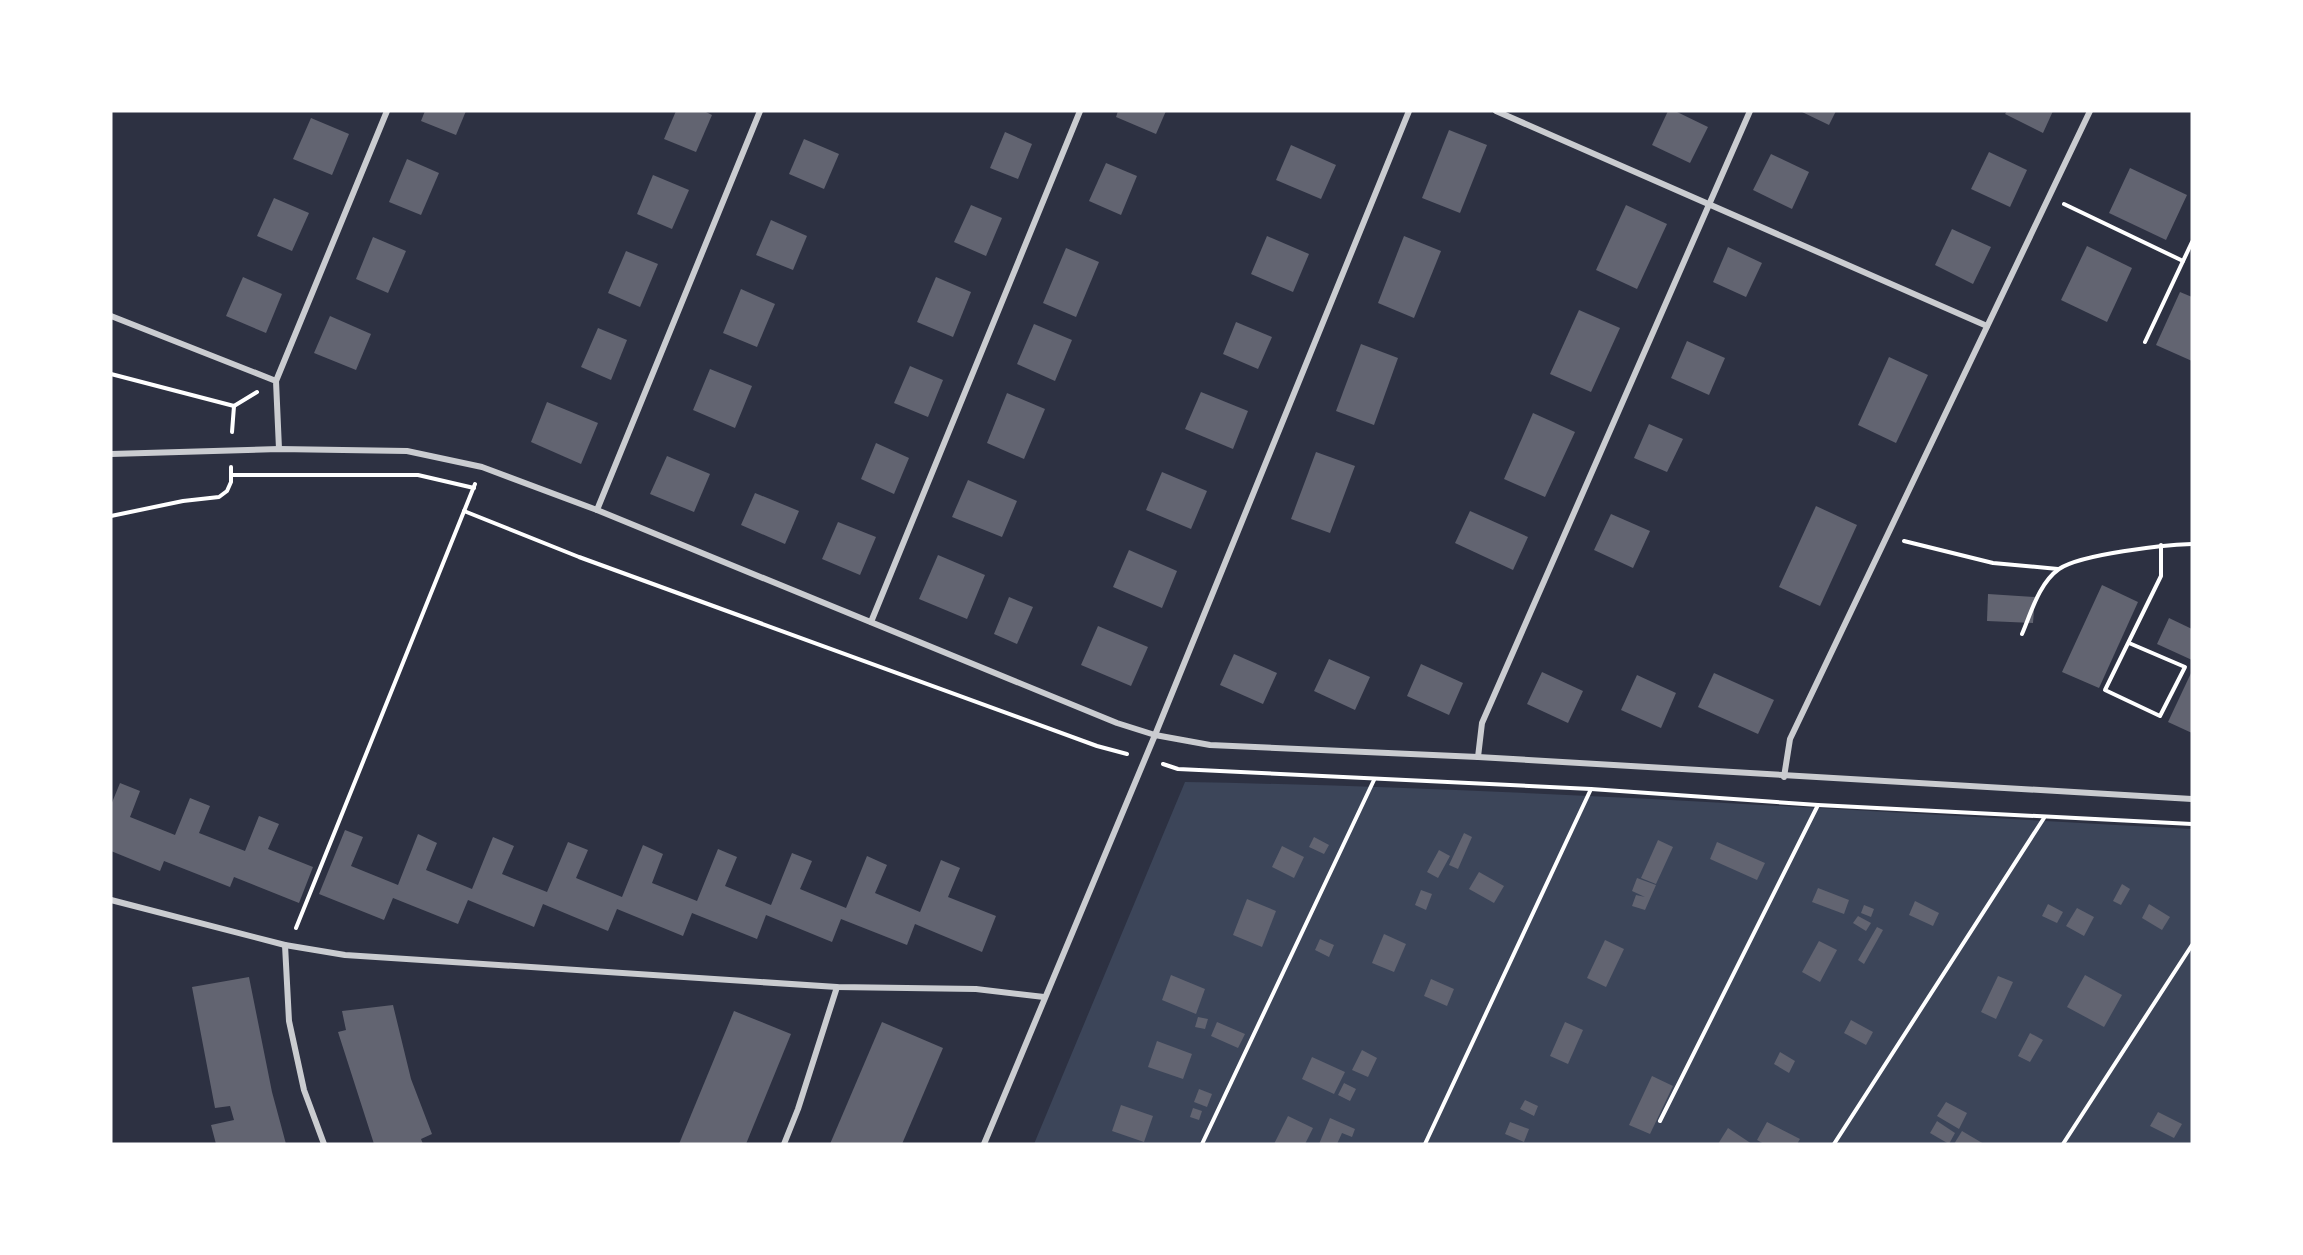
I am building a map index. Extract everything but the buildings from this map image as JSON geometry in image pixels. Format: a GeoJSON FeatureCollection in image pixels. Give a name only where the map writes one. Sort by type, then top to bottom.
{"type":"FeatureCollection","features":[{"type":"Feature","properties":{"kind":"street"},"geometry":{"type":"LineString","coordinates":[[279,449],[276,381],[387,111]]}},
{"type":"Feature","properties":{"kind":"street"},"geometry":{"type":"LineString","coordinates":[[597,510],[760,111]]}},
{"type":"Feature","properties":{"kind":"street"},"geometry":{"type":"LineString","coordinates":[[871,622],[1080,111]]}},
{"type":"Feature","properties":{"kind":"street"},"geometry":{"type":"LineString","coordinates":[[984,1144],[1155,735],[1409,111]]}},
{"type":"Feature","properties":{"kind":"street"},"geometry":{"type":"LineString","coordinates":[[1496,111],[1710,202],[1987,326]]}},
{"type":"Feature","properties":{"kind":"street"},"geometry":{"type":"LineString","coordinates":[[1478,757],[1482,723],[1750,111]]}},
{"type":"Feature","properties":{"kind":"street"},"geometry":{"type":"LineString","coordinates":[[1784,777],[1790,738],[2090,111]]}},
{"type":"Feature","properties":{"kind":"street"},"geometry":{"type":"LineString","coordinates":[[111,316],[276,381]]}},
{"type":"Feature","properties":{"kind":"street"},"geometry":{"type":"LineString","coordinates":[[111,454],[279,449],[407,451],[482,467],[597,510],[1033,690],[1155,735],[1210,745],[1478,757],[1784,777],[2192,799]]}},
{"type":"Feature","properties":{"kind":"street"},"geometry":{"type":"LineString","coordinates":[[111,900],[285,945],[345,955],[837,987],[976,989],[1044,997]]}},
{"type":"Feature","properties":{"kind":"street"},"geometry":{"type":"LineString","coordinates":[[285,945],[289,1021],[304,1090],[324,1144]]}},
{"type":"Feature","properties":{"kind":"street"},"geometry":{"type":"LineString","coordinates":[[784,1144],[798,1109],[837,987]]}},
{"type":"Feature","properties":{"kind":"path"},"geometry":{"type":"LineString","coordinates":[[2050,197],[2183,261]]}},
{"type":"Feature","properties":{"kind":"path"},"geometry":{"type":"LineString","coordinates":[[2145,342],[2192,242]]}},
{"type":"Feature","properties":{"kind":"path"},"geometry":{"type":"LineString","coordinates":[[111,374],[234,406],[276,381]]}},
{"type":"Feature","properties":{"kind":"path"},"geometry":{"type":"LineString","coordinates":[[111,516],[183,501],[219,497],[227,491],[231,475],[234,406]]}},
{"type":"Feature","properties":{"kind":"path"},"geometry":{"type":"LineString","coordinates":[[285,945],[300,922],[482,467]]}},
{"type":"Feature","properties":{"kind":"path"},"geometry":{"type":"LineString","coordinates":[[231,475],[418,475],[474,488]]}},
{"type":"Feature","properties":{"kind":"path"},"geometry":{"type":"LineString","coordinates":[[464,511],[579,557],[1085,742],[1178,769],[1591,789],[1818,805],[2192,824]]}},
{"type":"Feature","properties":{"kind":"path"},"geometry":{"type":"LineString","coordinates":[[1886,535],[1993,563],[2059,569],[2080,562],[2161,545],[2192,544]]}},
{"type":"Feature","properties":{"kind":"path"},"geometry":{"type":"LineString","coordinates":[[2129,643],[2185,667],[2160,716],[2105,690],[2161,576],[2161,545]]}},
{"type":"Feature","properties":{"kind":"path"},"geometry":{"type":"LineString","coordinates":[[2022,634],[2040,591],[2059,569]]}},
{"type":"Feature","properties":{"kind":"path"},"geometry":{"type":"LineString","coordinates":[[1202,1144],[1374,780]]}},
{"type":"Feature","properties":{"kind":"path"},"geometry":{"type":"LineString","coordinates":[[1425,1144],[1591,789]]}},
{"type":"Feature","properties":{"kind":"path"},"geometry":{"type":"LineString","coordinates":[[1660,1121],[1818,805]]}},
{"type":"Feature","properties":{"kind":"path"},"geometry":{"type":"LineString","coordinates":[[1834,1144],[2044,817]]}},
{"type":"Feature","properties":{"kind":"path"},"geometry":{"type":"LineString","coordinates":[[2063,1144],[2192,945]]}},
{"type":"Feature","properties":{"kind":"shaded area"},"geometry":{"type":"Polygon","coordinates":[[[1185,782],[1437,789],[2192,829],[2192,1144],[1034,1144],[1185,782]]]}}]}
